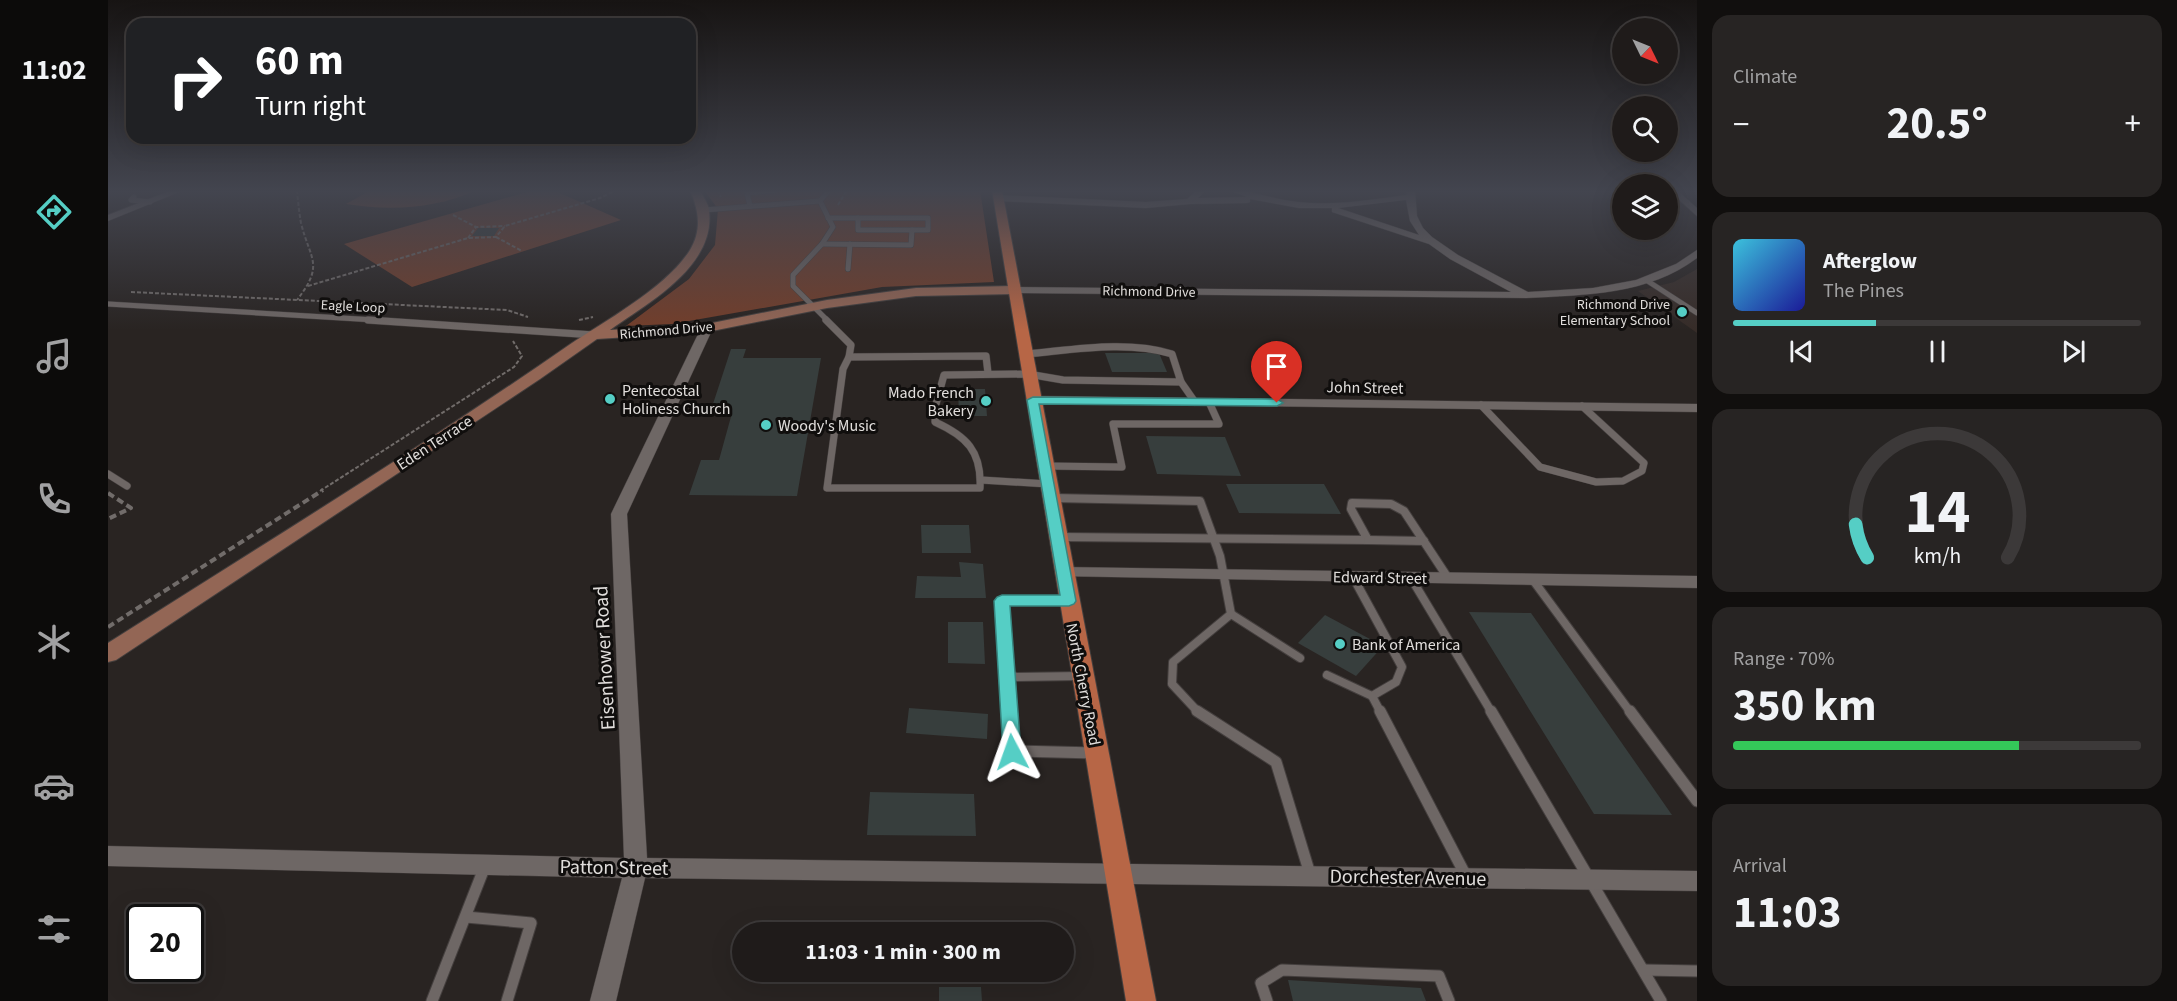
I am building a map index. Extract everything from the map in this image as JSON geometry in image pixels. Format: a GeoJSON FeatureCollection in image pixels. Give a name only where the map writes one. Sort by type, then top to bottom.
{"type":"FeatureCollection","features":[{"type":"Feature","properties":{"kind":"main road","name":"North Cherry Road"},"geometry":{"type":"LineString","coordinates":[[1004,237],[1141,1001]]}},
{"type":"Feature","properties":{"kind":"street","name":"Eden Terrace"},"geometry":{"type":"LineString","coordinates":[[108,654],[596,335],[661,288],[682,269],[696,250],[701,237]]}},
{"type":"Feature","properties":{"kind":"street"},"geometry":{"type":"LineString","coordinates":[[1414,237],[1433,243],[1526,295]]}},
{"type":"Feature","properties":{"kind":"street"},"geometry":{"type":"LineString","coordinates":[[1426,237],[1433,243]]}},
{"type":"Feature","properties":{"kind":"street","name":"Richmond Drive"},"geometry":{"type":"LineString","coordinates":[[596,335],[707,328],[812,307],[916,292],[1013,290],[1526,295],[1604,289],[1646,280],[1682,265],[1697,253]]}},
{"type":"Feature","properties":{"kind":"street","name":"Eisenhower Road"},"geometry":{"type":"LineString","coordinates":[[603,1001],[636,868],[619,514],[707,328]]}},
{"type":"Feature","properties":{"kind":"street","name":"John Street"},"geometry":{"type":"LineString","coordinates":[[1033,400],[1697,408]]}},
{"type":"Feature","properties":{"kind":"street","name":"Edward Street"},"geometry":{"type":"LineString","coordinates":[[1063,572],[1697,582]]}},
{"type":"Feature","properties":{"kind":"street","name":"Patton Street"},"geometry":{"type":"LineString","coordinates":[[108,856],[636,868],[1120,875]]}},
{"type":"Feature","properties":{"kind":"street","name":"Dorchester Avenue"},"geometry":{"type":"LineString","coordinates":[[1120,875],[1311,875],[1697,881]]}},
{"type":"Feature","properties":{"kind":"lane"},"geometry":{"type":"LineString","coordinates":[[827,237],[794,275],[793,286],[850,345],[849,357],[843,369],[827,488],[980,488],[981,480],[977,461],[964,436],[935,422],[936,404],[944,375],[1028,374],[1063,380],[1181,382]]}},
{"type":"Feature","properties":{"kind":"lane"},"geometry":{"type":"LineString","coordinates":[[822,244],[911,245],[912,237]]}},
{"type":"Feature","properties":{"kind":"lane"},"geometry":{"type":"LineString","coordinates":[[848,269],[850,244]]}},
{"type":"Feature","properties":{"kind":"lane"},"geometry":{"type":"LineString","coordinates":[[1646,280],[1697,313]]}},
{"type":"Feature","properties":{"kind":"lane","name":"Eagle Loop"},"geometry":{"type":"LineString","coordinates":[[108,304],[596,335]]}},
{"type":"Feature","properties":{"kind":"lane"},"geometry":{"type":"LineString","coordinates":[[1025,354],[1117,347],[1161,349],[1172,354],[1181,382],[1202,402],[1219,424],[1113,424],[1122,467],[1048,483]]}},
{"type":"Feature","properties":{"kind":"lane"},"geometry":{"type":"LineString","coordinates":[[849,357],[986,356],[988,373]]}},
{"type":"Feature","properties":{"kind":"lane"},"geometry":{"type":"LineString","coordinates":[[1481,405],[1540,467],[1596,482],[1623,481],[1642,471],[1644,463],[1582,406]]}},
{"type":"Feature","properties":{"kind":"lane"},"geometry":{"type":"LineString","coordinates":[[108,474],[127,486]]}},
{"type":"Feature","properties":{"kind":"lane"},"geometry":{"type":"LineString","coordinates":[[981,480],[1048,483],[1200,501],[1216,538],[1226,575],[1231,614]]}},
{"type":"Feature","properties":{"kind":"lane"},"geometry":{"type":"LineString","coordinates":[[1368,540],[1351,510],[1352,503],[1391,504],[1404,511],[1448,578]]}},
{"type":"Feature","properties":{"kind":"lane"},"geometry":{"type":"LineString","coordinates":[[1057,537],[1424,542]]}},
{"type":"Feature","properties":{"kind":"lane"},"geometry":{"type":"LineString","coordinates":[[1353,577],[1402,667],[1401,677],[1395,684],[1372,696]]}},
{"type":"Feature","properties":{"kind":"lane"},"geometry":{"type":"LineString","coordinates":[[1411,578],[1592,880],[1661,1001]]}},
{"type":"Feature","properties":{"kind":"lane"},"geometry":{"type":"LineString","coordinates":[[1533,580],[1697,801]]}},
{"type":"Feature","properties":{"kind":"lane"},"geometry":{"type":"LineString","coordinates":[[1069,601],[1002,601],[1012,752],[1097,753]]}},
{"type":"Feature","properties":{"kind":"lane"},"geometry":{"type":"LineString","coordinates":[[1231,614],[1300,658]]}},
{"type":"Feature","properties":{"kind":"lane"},"geometry":{"type":"LineString","coordinates":[[1231,614],[1173,662],[1172,684],[1198,712],[1276,762],[1311,875]]}},
{"type":"Feature","properties":{"kind":"lane"},"geometry":{"type":"LineString","coordinates":[[1327,675],[1372,696],[1467,878]]}},
{"type":"Feature","properties":{"kind":"lane"},"geometry":{"type":"LineString","coordinates":[[1007,677],[1082,676]]}},
{"type":"Feature","properties":{"kind":"lane"},"geometry":{"type":"LineString","coordinates":[[432,1001],[486,865]]}},
{"type":"Feature","properties":{"kind":"lane"},"geometry":{"type":"LineString","coordinates":[[466,917],[531,922],[530,932],[507,1001]]}},
{"type":"Feature","properties":{"kind":"lane"},"geometry":{"type":"LineString","coordinates":[[1267,1001],[1261,983],[1282,970],[1438,976],[1449,1001]]}},
{"type":"Feature","properties":{"kind":"lane"},"geometry":{"type":"LineString","coordinates":[[1644,970],[1697,971]]}},
{"type":"Feature","properties":{"kind":"path"},"geometry":{"type":"LineString","coordinates":[[293,305],[308,286],[315,262],[306,237]]}},
{"type":"Feature","properties":{"kind":"path"},"geometry":{"type":"LineString","coordinates":[[308,286],[468,238],[496,237],[522,250]]}},
{"type":"Feature","properties":{"kind":"path"},"geometry":{"type":"LineString","coordinates":[[130,292],[507,310],[532,318]]}},
{"type":"Feature","properties":{"kind":"path"},"geometry":{"type":"LineString","coordinates":[[574,320],[601,313]]}},
{"type":"Feature","properties":{"kind":"path"},"geometry":{"type":"LineString","coordinates":[[108,627],[514,367],[522,356],[514,345],[513,339]]}},
{"type":"Feature","properties":{"kind":"path"},"geometry":{"type":"LineString","coordinates":[[108,493],[130,508],[108,519]]}},
{"type":"Feature","properties":{"kind":"shaded area"},"geometry":{"type":"Polygon","coordinates":[[[370,237],[569,237],[412,287],[344,244],[370,237]]]}},
{"type":"Feature","properties":{"kind":"shaded area"},"geometry":{"type":"Polygon","coordinates":[[[716,237],[987,237],[994,282],[882,287],[672,324],[626,326],[689,279],[715,245],[716,237]]]}},
{"type":"Feature","properties":{"kind":"shaded area","name":"Richmond Drive Elementary School"},"geometry":{"type":"Polygon","coordinates":[[[1697,269],[1697,333],[1638,291],[1674,282],[1697,269]]]}},
{"type":"Feature","properties":{"kind":"building"},"geometry":{"type":"Polygon","coordinates":[[[731,349],[746,349],[743,358],[821,358],[797,496],[689,495],[701,460],[719,460],[732,413],[710,413],[731,349]]]}},
{"type":"Feature","properties":{"kind":"building"},"geometry":{"type":"Polygon","coordinates":[[[1105,353],[1159,353],[1167,372],[1112,372],[1105,353]]]}},
{"type":"Feature","properties":{"kind":"building"},"geometry":{"type":"Polygon","coordinates":[[[958,389],[985,389],[987,416],[959,416],[958,389]]]}},
{"type":"Feature","properties":{"kind":"building"},"geometry":{"type":"Polygon","coordinates":[[[1146,436],[1225,437],[1241,476],[1157,474],[1146,436]]]}},
{"type":"Feature","properties":{"kind":"building"},"geometry":{"type":"Polygon","coordinates":[[[1226,484],[1324,484],[1341,514],[1239,513],[1226,484]]]}},
{"type":"Feature","properties":{"kind":"building"},"geometry":{"type":"Polygon","coordinates":[[[921,525],[969,525],[971,553],[922,553],[921,525]]]}},
{"type":"Feature","properties":{"kind":"building"},"geometry":{"type":"Polygon","coordinates":[[[959,562],[983,564],[986,598],[915,598],[917,576],[961,577],[959,562]]]}},
{"type":"Feature","properties":{"kind":"building"},"geometry":{"type":"Polygon","coordinates":[[[1469,612],[1531,613],[1672,815],[1594,814],[1469,612]]]}},
{"type":"Feature","properties":{"kind":"building","name":"Bank of America"},"geometry":{"type":"Polygon","coordinates":[[[1325,615],[1383,646],[1356,676],[1298,643],[1325,615]]]}},
{"type":"Feature","properties":{"kind":"building"},"geometry":{"type":"Polygon","coordinates":[[[948,622],[983,622],[985,664],[948,663],[948,622]]]}},
{"type":"Feature","properties":{"kind":"building"},"geometry":{"type":"Polygon","coordinates":[[[909,708],[988,714],[987,739],[906,733],[909,708]]]}},
{"type":"Feature","properties":{"kind":"building"},"geometry":{"type":"Polygon","coordinates":[[[870,792],[974,794],[976,836],[867,835],[870,792]]]}},
{"type":"Feature","properties":{"kind":"building"},"geometry":{"type":"Polygon","coordinates":[[[1288,980],[1421,988],[1426,1001],[1293,1001],[1288,980]]]}},
{"type":"Feature","properties":{"kind":"building"},"geometry":{"type":"Polygon","coordinates":[[[939,987],[981,987],[982,1001],[939,1001],[939,987]]]}},
{"type":"Feature","properties":{"kind":"place","name":"Richmond Drive Elementary School"},"geometry":{"type":"Point","coordinates":[1682,312]}},
{"type":"Feature","properties":{"kind":"place","name":"Pentecostal Holiness Church"},"geometry":{"type":"Point","coordinates":[610,399]}},
{"type":"Feature","properties":{"kind":"place","name":"Mado French Bakery"},"geometry":{"type":"Point","coordinates":[986,401]}},
{"type":"Feature","properties":{"kind":"place","name":"Woody's Music"},"geometry":{"type":"Point","coordinates":[766,425]}},
{"type":"Feature","properties":{"kind":"place","name":"Bank of America"},"geometry":{"type":"Point","coordinates":[1340,644]}},
{"type":"Feature","properties":{"kind":"route"},"geometry":{"type":"LineString","coordinates":[[1012,752],[1002,601],[1069,601],[1033,400],[1277,403]]}}]}
